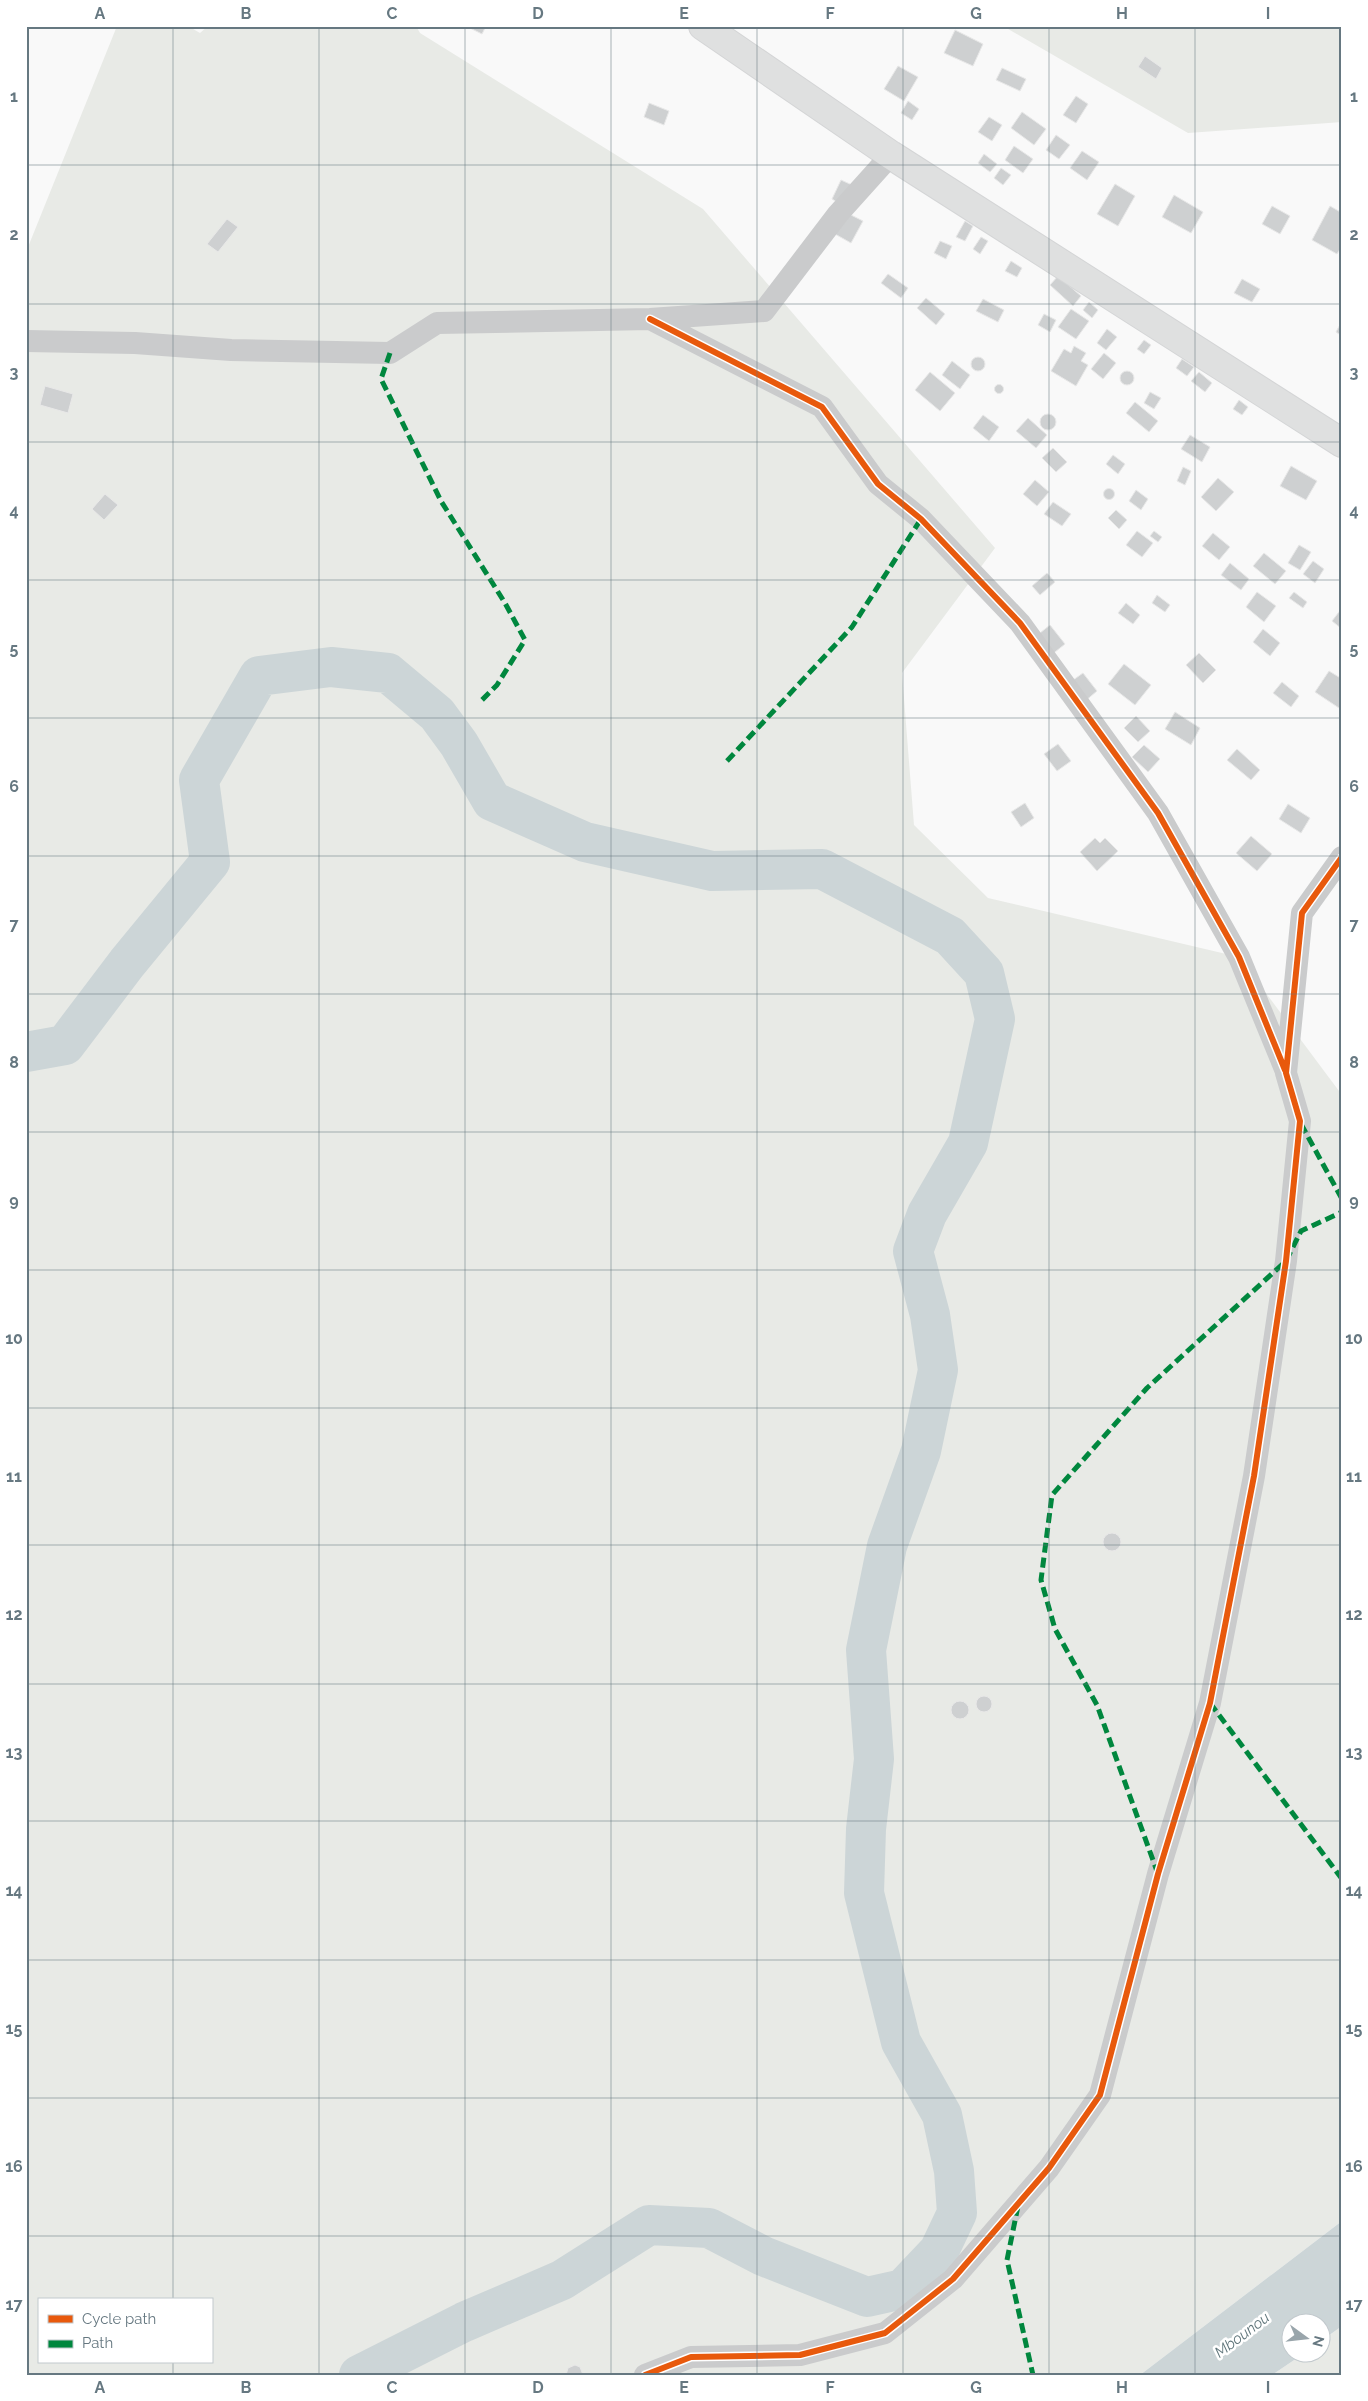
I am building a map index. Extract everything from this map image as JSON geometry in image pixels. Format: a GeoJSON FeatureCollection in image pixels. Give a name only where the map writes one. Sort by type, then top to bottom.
{"type":"FeatureCollection","features":[{"type":"Feature","properties":{"kind":"main road"},"geometry":{"type":"LineString","coordinates":[[703,26],[891,155],[1342,443]]}},
{"type":"Feature","properties":{"kind":"street"},"geometry":{"type":"LineString","coordinates":[[26,341],[135,343],[231,350],[390,353],[437,323],[650,319],[764,311],[838,214],[891,155]]}},
{"type":"Feature","properties":{"kind":"street"},"geometry":{"type":"LineString","coordinates":[[645,2375],[692,2357],[800,2355],[886,2333],[952,2279],[1049,2168],[1100,2095],[1158,1874],[1210,1703],[1254,1476],[1286,1261],[1300,1121],[1286,1073],[1239,957],[1158,813],[1020,623],[921,519],[878,484],[822,407],[650,319]]}},
{"type":"Feature","properties":{"kind":"street"},"geometry":{"type":"LineString","coordinates":[[1286,1073],[1302,913],[1342,857]]}},
{"type":"Feature","properties":{"kind":"shaded area"},"geometry":{"type":"Polygon","coordinates":[[[117,26],[188,26],[200,33],[208,26],[416,26],[420,33],[703,209],[995,548],[902,673],[914,825],[988,898],[1239,957],[1342,1095],[1342,2221],[1140,2375],[26,2375],[26,252],[117,26]]]}},
{"type":"Feature","properties":{"kind":"shaded area"},"geometry":{"type":"Polygon","coordinates":[[[1003,26],[1342,26],[1342,122],[1188,133],[1003,26]]]}},
{"type":"Feature","properties":{"kind":"shaded area"},"geometry":{"type":"Polygon","coordinates":[[[1342,2326],[1342,2375],[1272,2375],[1288,2364],[1330,2364],[1330,2335],[1342,2326]]]}},
{"type":"Feature","properties":{"kind":"water","name":"Mbounou"},"geometry":{"type":"Polygon","coordinates":[[[1342,2221],[1342,2326],[1330,2335],[1330,2314],[1280,2314],[1280,2364],[1288,2364],[1272,2375],[1140,2375],[1342,2221]]]}},
{"type":"Feature","properties":{"kind":"building"},"geometry":{"type":"Polygon","coordinates":[[[466,26],[486,26],[482,34],[466,26]]]}},
{"type":"Feature","properties":{"kind":"building"},"geometry":{"type":"Polygon","coordinates":[[[955,30],[983,44],[973,66],[944,53],[955,30]]]}},
{"type":"Feature","properties":{"kind":"building"},"geometry":{"type":"Polygon","coordinates":[[[1145,56],[1162,68],[1156,79],[1138,67],[1145,56]]]}},
{"type":"Feature","properties":{"kind":"building"},"geometry":{"type":"Polygon","coordinates":[[[898,66],[918,77],[904,101],[884,89],[898,66]]]}},
{"type":"Feature","properties":{"kind":"building"},"geometry":{"type":"Polygon","coordinates":[[[1002,68],[1026,79],[1020,91],[996,80],[1002,68]]]}},
{"type":"Feature","properties":{"kind":"building"},"geometry":{"type":"Polygon","coordinates":[[[1076,96],[1088,104],[1076,123],[1063,115],[1076,96]]]}},
{"type":"Feature","properties":{"kind":"building"},"geometry":{"type":"Polygon","coordinates":[[[908,101],[919,109],[912,120],[901,113],[908,101]]]}},
{"type":"Feature","properties":{"kind":"building"},"geometry":{"type":"Polygon","coordinates":[[[649,103],[669,111],[664,125],[644,117],[649,103]]]}},
{"type":"Feature","properties":{"kind":"building"},"geometry":{"type":"Polygon","coordinates":[[[1022,112],[1046,129],[1034,145],[1011,128],[1022,112]]]}},
{"type":"Feature","properties":{"kind":"building"},"geometry":{"type":"Polygon","coordinates":[[[989,117],[1002,125],[992,141],[978,132],[989,117]]]}},
{"type":"Feature","properties":{"kind":"building"},"geometry":{"type":"Polygon","coordinates":[[[1056,135],[1070,145],[1059,159],[1046,150],[1056,135]]]}},
{"type":"Feature","properties":{"kind":"building"},"geometry":{"type":"Polygon","coordinates":[[[1014,146],[1033,159],[1023,173],[1005,160],[1014,146]]]}},
{"type":"Feature","properties":{"kind":"building"},"geometry":{"type":"Polygon","coordinates":[[[1082,151],[1099,162],[1087,180],[1070,168],[1082,151]]]}},
{"type":"Feature","properties":{"kind":"building"},"geometry":{"type":"Polygon","coordinates":[[[984,154],[997,164],[990,172],[978,163],[984,154]]]}},
{"type":"Feature","properties":{"kind":"building"},"geometry":{"type":"Polygon","coordinates":[[[1001,168],[1011,175],[1003,185],[994,178],[1001,168]]]}},
{"type":"Feature","properties":{"kind":"building"},"geometry":{"type":"Polygon","coordinates":[[[841,180],[852,185],[842,205],[832,199],[841,180]]]}},
{"type":"Feature","properties":{"kind":"building"},"geometry":{"type":"Polygon","coordinates":[[[1115,184],[1135,196],[1118,226],[1097,214],[1115,184]]]}},
{"type":"Feature","properties":{"kind":"building"},"geometry":{"type":"Polygon","coordinates":[[[1174,195],[1203,212],[1191,233],[1162,217],[1174,195]]]}},
{"type":"Feature","properties":{"kind":"building"},"geometry":{"type":"Polygon","coordinates":[[[1272,206],[1290,216],[1280,234],[1262,224],[1272,206]]]}},
{"type":"Feature","properties":{"kind":"building"},"geometry":{"type":"Polygon","coordinates":[[[1330,206],[1342,213],[1342,246],[1337,254],[1312,240],[1330,206]]]}},
{"type":"Feature","properties":{"kind":"building"},"geometry":{"type":"Polygon","coordinates":[[[847,213],[863,221],[851,243],[835,234],[847,213]]]}},
{"type":"Feature","properties":{"kind":"building"},"geometry":{"type":"Polygon","coordinates":[[[227,219],[238,227],[218,252],[207,244],[227,219]]]}},
{"type":"Feature","properties":{"kind":"building"},"geometry":{"type":"Polygon","coordinates":[[[965,221],[973,226],[965,241],[956,237],[965,221]]]}},
{"type":"Feature","properties":{"kind":"building"},"geometry":{"type":"Polygon","coordinates":[[[981,237],[988,241],[980,254],[973,249],[981,237]]]}},
{"type":"Feature","properties":{"kind":"building"},"geometry":{"type":"Polygon","coordinates":[[[940,241],[952,246],[946,259],[934,253],[940,241]]]}},
{"type":"Feature","properties":{"kind":"building"},"geometry":{"type":"Polygon","coordinates":[[[1011,261],[1022,268],[1017,277],[1005,271],[1011,261]]]}},
{"type":"Feature","properties":{"kind":"building"},"geometry":{"type":"Polygon","coordinates":[[[888,274],[908,288],[901,298],[881,283],[888,274]]]}},
{"type":"Feature","properties":{"kind":"building"},"geometry":{"type":"Polygon","coordinates":[[[1058,276],[1081,296],[1073,306],[1050,285],[1058,276]]]}},
{"type":"Feature","properties":{"kind":"building"},"geometry":{"type":"Polygon","coordinates":[[[1242,279],[1260,289],[1252,302],[1234,293],[1242,279]]]}},
{"type":"Feature","properties":{"kind":"building"},"geometry":{"type":"Polygon","coordinates":[[[926,298],[945,314],[936,325],[917,308],[926,298]]]}},
{"type":"Feature","properties":{"kind":"building"},"geometry":{"type":"Polygon","coordinates":[[[983,299],[1004,310],[998,322],[976,311],[983,299]]]}},
{"type":"Feature","properties":{"kind":"building"},"geometry":{"type":"Polygon","coordinates":[[[1089,302],[1098,310],[1092,318],[1083,310],[1089,302]]]}},
{"type":"Feature","properties":{"kind":"building"},"geometry":{"type":"Polygon","coordinates":[[[1071,309],[1089,321],[1076,339],[1058,327],[1071,309]]]}},
{"type":"Feature","properties":{"kind":"building"},"geometry":{"type":"Polygon","coordinates":[[[1044,314],[1056,320],[1050,332],[1038,325],[1044,314]]]}},
{"type":"Feature","properties":{"kind":"building"},"geometry":{"type":"Polygon","coordinates":[[[1342,321],[1342,336],[1336,332],[1342,321]]]}},
{"type":"Feature","properties":{"kind":"building"},"geometry":{"type":"Polygon","coordinates":[[[1107,329],[1117,337],[1106,350],[1097,343],[1107,329]]]}},
{"type":"Feature","properties":{"kind":"building"},"geometry":{"type":"Polygon","coordinates":[[[1144,340],[1151,345],[1144,354],[1137,349],[1144,340]]]}},
{"type":"Feature","properties":{"kind":"building"},"geometry":{"type":"Polygon","coordinates":[[[1074,346],[1086,353],[1081,361],[1088,365],[1076,386],[1051,371],[1064,349],[1071,353],[1074,346]]]}},
{"type":"Feature","properties":{"kind":"building"},"geometry":{"type":"Polygon","coordinates":[[[1104,353],[1116,363],[1103,379],[1091,369],[1104,353]]]}},
{"type":"Feature","properties":{"kind":"building"},"geometry":{"type":"Polygon","coordinates":[[[975,357],[981,357],[985,364],[981,371],[975,371],[971,367],[971,361],[975,357]]]}},
{"type":"Feature","properties":{"kind":"building"},"geometry":{"type":"Polygon","coordinates":[[[1182,359],[1194,367],[1187,376],[1176,368],[1182,359]]]}},
{"type":"Feature","properties":{"kind":"building"},"geometry":{"type":"Polygon","coordinates":[[[952,361],[970,375],[960,389],[942,375],[952,361]]]}},
{"type":"Feature","properties":{"kind":"building"},"geometry":{"type":"Polygon","coordinates":[[[1124,371],[1130,371],[1134,378],[1130,385],[1124,385],[1120,381],[1120,375],[1124,371]]]}},
{"type":"Feature","properties":{"kind":"building"},"geometry":{"type":"Polygon","coordinates":[[[930,372],[955,393],[940,411],[915,390],[930,372]]]}},
{"type":"Feature","properties":{"kind":"building"},"geometry":{"type":"Polygon","coordinates":[[[1199,372],[1212,383],[1205,392],[1191,381],[1199,372]]]}},
{"type":"Feature","properties":{"kind":"building"},"geometry":{"type":"Polygon","coordinates":[[[999,384],[1004,389],[999,394],[994,389],[999,384]]]}},
{"type":"Feature","properties":{"kind":"building"},"geometry":{"type":"Polygon","coordinates":[[[45,386],[73,394],[68,413],[40,405],[45,386]]]}},
{"type":"Feature","properties":{"kind":"building"},"geometry":{"type":"Polygon","coordinates":[[[1150,392],[1161,398],[1154,409],[1144,403],[1150,392]]]}},
{"type":"Feature","properties":{"kind":"building"},"geometry":{"type":"Polygon","coordinates":[[[1239,400],[1248,407],[1242,415],[1233,409],[1239,400]]]}},
{"type":"Feature","properties":{"kind":"building"},"geometry":{"type":"Polygon","coordinates":[[[1135,402],[1158,421],[1149,432],[1126,413],[1135,402]]]}},
{"type":"Feature","properties":{"kind":"building"},"geometry":{"type":"Polygon","coordinates":[[[1045,414],[1051,414],[1056,419],[1054,428],[1045,430],[1040,425],[1040,419],[1045,414]]]}},
{"type":"Feature","properties":{"kind":"building"},"geometry":{"type":"Polygon","coordinates":[[[983,415],[999,427],[989,441],[973,428],[983,415]]]}},
{"type":"Feature","properties":{"kind":"building"},"geometry":{"type":"Polygon","coordinates":[[[1028,418],[1047,435],[1036,448],[1016,431],[1028,418]]]}},
{"type":"Feature","properties":{"kind":"building"},"geometry":{"type":"Polygon","coordinates":[[[1190,435],[1210,447],[1202,462],[1181,449],[1190,435]]]}},
{"type":"Feature","properties":{"kind":"building"},"geometry":{"type":"Polygon","coordinates":[[[1053,448],[1067,462],[1056,472],[1042,458],[1053,448]]]}},
{"type":"Feature","properties":{"kind":"building"},"geometry":{"type":"Polygon","coordinates":[[[1113,455],[1125,464],[1118,474],[1106,464],[1113,455]]]}},
{"type":"Feature","properties":{"kind":"building"},"geometry":{"type":"Polygon","coordinates":[[[1291,466],[1317,481],[1306,500],[1280,486],[1291,466]]]}},
{"type":"Feature","properties":{"kind":"building"},"geometry":{"type":"Polygon","coordinates":[[[1183,467],[1191,471],[1185,485],[1177,481],[1183,467]]]}},
{"type":"Feature","properties":{"kind":"building"},"geometry":{"type":"Polygon","coordinates":[[[1218,478],[1234,492],[1216,511],[1201,497],[1218,478]]]}},
{"type":"Feature","properties":{"kind":"building"},"geometry":{"type":"Polygon","coordinates":[[[1035,480],[1049,492],[1037,506],[1023,494],[1035,480]]]}},
{"type":"Feature","properties":{"kind":"building"},"geometry":{"type":"Polygon","coordinates":[[[1109,488],[1115,494],[1109,500],[1103,494],[1109,488]]]}},
{"type":"Feature","properties":{"kind":"building"},"geometry":{"type":"Polygon","coordinates":[[[1136,490],[1148,499],[1141,510],[1129,501],[1136,490]]]}},
{"type":"Feature","properties":{"kind":"building"},"geometry":{"type":"Polygon","coordinates":[[[105,494],[118,505],[104,520],[92,509],[105,494]]]}},
{"type":"Feature","properties":{"kind":"building"},"geometry":{"type":"Polygon","coordinates":[[[1053,502],[1071,514],[1062,526],[1044,514],[1053,502]]]}},
{"type":"Feature","properties":{"kind":"building"},"geometry":{"type":"Polygon","coordinates":[[[1116,510],[1127,520],[1119,529],[1108,518],[1116,510]]]}},
{"type":"Feature","properties":{"kind":"building"},"geometry":{"type":"Polygon","coordinates":[[[1137,531],[1153,543],[1142,557],[1126,545],[1137,531]]]}},
{"type":"Feature","properties":{"kind":"building"},"geometry":{"type":"Polygon","coordinates":[[[1154,531],[1162,537],[1158,542],[1150,536],[1154,531]]]}},
{"type":"Feature","properties":{"kind":"building"},"geometry":{"type":"Polygon","coordinates":[[[1213,533],[1230,547],[1219,560],[1202,546],[1213,533]]]}},
{"type":"Feature","properties":{"kind":"building"},"geometry":{"type":"Polygon","coordinates":[[[1299,545],[1311,552],[1300,570],[1288,563],[1299,545]]]}},
{"type":"Feature","properties":{"kind":"building"},"geometry":{"type":"Polygon","coordinates":[[[1264,553],[1286,571],[1275,584],[1253,566],[1264,553]]]}},
{"type":"Feature","properties":{"kind":"building"},"geometry":{"type":"Polygon","coordinates":[[[1313,561],[1324,569],[1315,583],[1303,574],[1313,561]]]}},
{"type":"Feature","properties":{"kind":"building"},"geometry":{"type":"Polygon","coordinates":[[[1230,563],[1249,579],[1241,590],[1221,575],[1230,563]]]}},
{"type":"Feature","properties":{"kind":"building"},"geometry":{"type":"Polygon","coordinates":[[[1047,573],[1055,582],[1040,595],[1032,586],[1047,573]]]}},
{"type":"Feature","properties":{"kind":"building"},"geometry":{"type":"Polygon","coordinates":[[[1257,592],[1276,606],[1264,622],[1246,607],[1257,592]]]}},
{"type":"Feature","properties":{"kind":"building"},"geometry":{"type":"Polygon","coordinates":[[[1294,592],[1307,602],[1303,608],[1289,598],[1294,592]]]}},
{"type":"Feature","properties":{"kind":"building"},"geometry":{"type":"Polygon","coordinates":[[[1157,595],[1170,605],[1165,612],[1152,603],[1157,595]]]}},
{"type":"Feature","properties":{"kind":"building"},"geometry":{"type":"Polygon","coordinates":[[[1126,603],[1140,615],[1133,624],[1118,613],[1126,603]]]}},
{"type":"Feature","properties":{"kind":"building"},"geometry":{"type":"Polygon","coordinates":[[[1342,608],[1342,629],[1332,621],[1342,608]]]}},
{"type":"Feature","properties":{"kind":"building"},"geometry":{"type":"Polygon","coordinates":[[[1050,625],[1065,644],[1050,656],[1035,637],[1050,625]]]}},
{"type":"Feature","properties":{"kind":"building"},"geometry":{"type":"Polygon","coordinates":[[[1263,629],[1280,643],[1270,656],[1253,642],[1263,629]]]}},
{"type":"Feature","properties":{"kind":"building"},"geometry":{"type":"Polygon","coordinates":[[[1199,653],[1216,670],[1203,683],[1186,665],[1199,653]]]}},
{"type":"Feature","properties":{"kind":"building"},"geometry":{"type":"Polygon","coordinates":[[[1124,664],[1151,685],[1135,705],[1108,684],[1124,664]]]}},
{"type":"Feature","properties":{"kind":"building"},"geometry":{"type":"Polygon","coordinates":[[[1329,671],[1342,679],[1342,710],[1315,692],[1329,671]]]}},
{"type":"Feature","properties":{"kind":"building"},"geometry":{"type":"Polygon","coordinates":[[[1083,673],[1097,691],[1084,702],[1069,683],[1083,673]]]}},
{"type":"Feature","properties":{"kind":"building"},"geometry":{"type":"Polygon","coordinates":[[[1282,682],[1299,696],[1291,707],[1273,693],[1282,682]]]}},
{"type":"Feature","properties":{"kind":"building"},"geometry":{"type":"Polygon","coordinates":[[[1175,712],[1200,728],[1191,745],[1165,729],[1175,712]]]}},
{"type":"Feature","properties":{"kind":"building"},"geometry":{"type":"Polygon","coordinates":[[[1136,716],[1150,731],[1138,742],[1124,728],[1136,716]]]}},
{"type":"Feature","properties":{"kind":"building"},"geometry":{"type":"Polygon","coordinates":[[[1058,744],[1071,761],[1057,771],[1044,754],[1058,744]]]}},
{"type":"Feature","properties":{"kind":"building"},"geometry":{"type":"Polygon","coordinates":[[[1144,745],[1160,759],[1148,772],[1132,757],[1144,745]]]}},
{"type":"Feature","properties":{"kind":"building"},"geometry":{"type":"Polygon","coordinates":[[[1237,749],[1260,770],[1251,780],[1227,760],[1237,749]]]}},
{"type":"Feature","properties":{"kind":"building"},"geometry":{"type":"Polygon","coordinates":[[[1025,803],[1034,818],[1021,827],[1011,812],[1025,803]]]}},
{"type":"Feature","properties":{"kind":"building"},"geometry":{"type":"Polygon","coordinates":[[[1288,804],[1310,818],[1301,833],[1279,819],[1288,804]]]}},
{"type":"Feature","properties":{"kind":"building"},"geometry":{"type":"Polygon","coordinates":[[[1251,836],[1272,854],[1257,871],[1236,853],[1251,836]]]}},
{"type":"Feature","properties":{"kind":"building"},"geometry":{"type":"Polygon","coordinates":[[[1095,838],[1100,843],[1105,838],[1118,851],[1097,871],[1080,852],[1095,838]]]}},
{"type":"Feature","properties":{"kind":"building"},"geometry":{"type":"Polygon","coordinates":[[[1112,1533],[1118,1536],[1121,1542],[1118,1548],[1112,1551],[1106,1548],[1103,1542],[1106,1536],[1112,1533]]]}},
{"type":"Feature","properties":{"kind":"building"},"geometry":{"type":"Polygon","coordinates":[[[984,1696],[992,1704],[984,1712],[976,1704],[984,1696]]]}},
{"type":"Feature","properties":{"kind":"building"},"geometry":{"type":"Polygon","coordinates":[[[960,1701],[966,1704],[969,1710],[966,1716],[960,1719],[954,1716],[951,1710],[954,1704],[960,1701]]]}},
{"type":"Feature","properties":{"kind":"building"},"geometry":{"type":"Polygon","coordinates":[[[575,2365],[580,2367],[583,2375],[566,2375],[568,2368],[575,2365]]]}},
{"type":"Feature","properties":{"kind":"waterway"},"geometry":{"type":"LineString","coordinates":[[26,1052],[65,1045],[127,963],[210,862],[199,780],[259,676],[331,667],[388,673],[437,714],[459,744],[492,801],[585,842],[712,871],[822,869],[950,936],[984,973],[995,1019],[968,1143],[927,1214],[913,1251],[930,1315],[938,1370],[921,1451],[887,1546],[866,1650],[874,1759],[866,1829],[864,1893],[901,2042],[942,2115],[954,2171],[957,2213],[939,2251],[903,2289],[867,2297],[763,2256],[709,2228],[649,2225],[562,2280],[464,2322],[359,2375]]}},
{"type":"Feature","properties":{"kind":"marked path"},"geometry":{"type":"LineString","coordinates":[[390,353],[381,379],[441,501],[505,603],[525,640],[497,685],[481,701]]}},
{"type":"Feature","properties":{"kind":"marked path"},"geometry":{"type":"LineString","coordinates":[[727,761],[852,627],[921,519]]}},
{"type":"Feature","properties":{"kind":"marked path"},"geometry":{"type":"LineString","coordinates":[[1301,1124],[1342,1199]]}},
{"type":"Feature","properties":{"kind":"marked path"},"geometry":{"type":"LineString","coordinates":[[1158,1874],[1097,1705],[1055,1629],[1041,1580],[1052,1495],[1147,1388],[1286,1261],[1301,1231],[1342,1212]]}},
{"type":"Feature","properties":{"kind":"marked path"},"geometry":{"type":"LineString","coordinates":[[1210,1703],[1342,1879]]}},
{"type":"Feature","properties":{"kind":"marked path"},"geometry":{"type":"LineString","coordinates":[[1018,2206],[1007,2260],[1033,2375]]}},
{"type":"Feature","properties":{"kind":"cycle path"},"geometry":{"type":"LineString","coordinates":[[650,319],[822,407],[878,484],[921,519],[1020,623],[1158,813],[1239,957],[1285,1070]]}},
{"type":"Feature","properties":{"kind":"cycle path"},"geometry":{"type":"LineString","coordinates":[[645,2375],[691,2357],[800,2355],[885,2333],[953,2279],[1049,2168],[1100,2095],[1158,1874],[1210,1703],[1254,1476],[1286,1261],[1300,1121],[1286,1073],[1302,913],[1342,857]]}}]}
